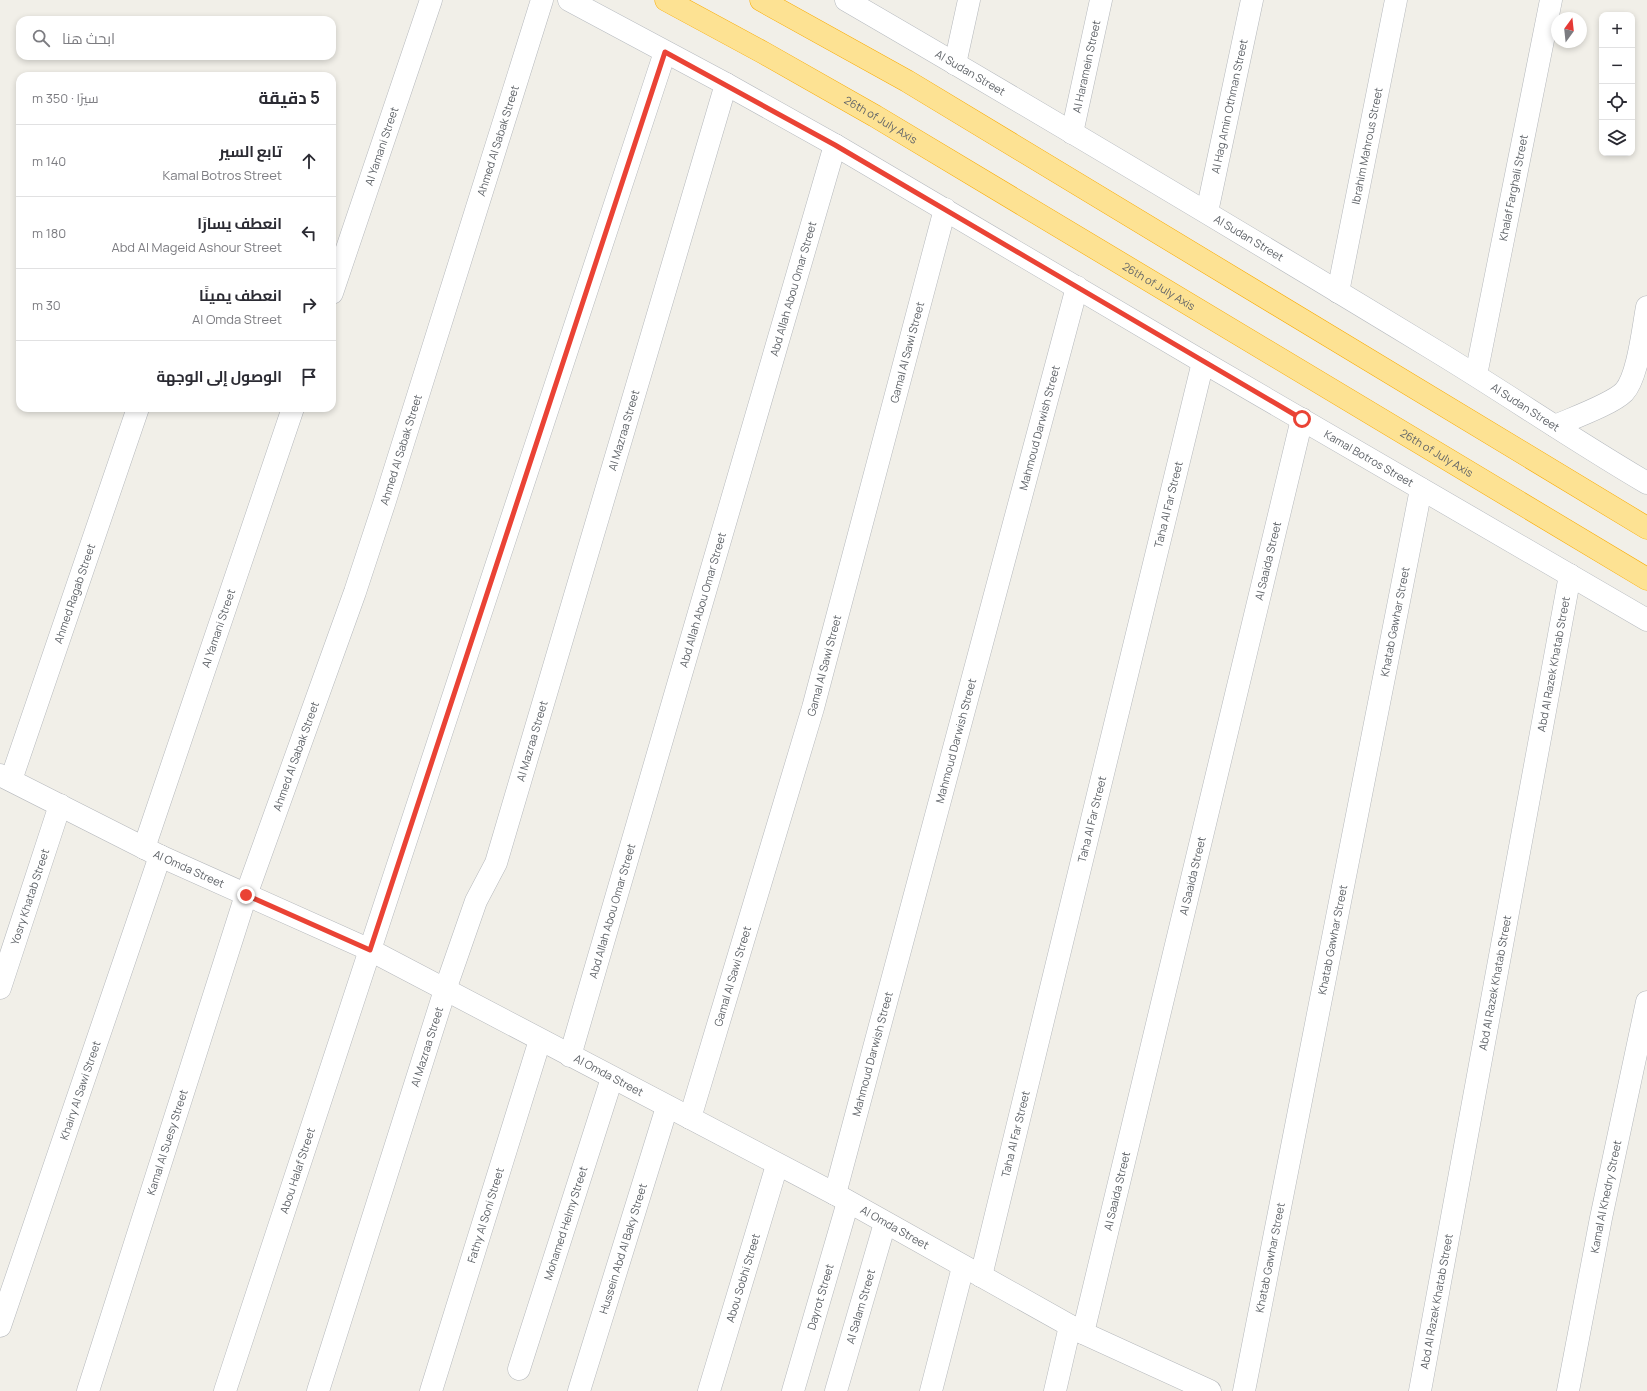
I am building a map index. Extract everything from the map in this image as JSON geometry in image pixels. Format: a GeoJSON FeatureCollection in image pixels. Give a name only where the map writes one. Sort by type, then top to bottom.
{"type":"FeatureCollection","features":[{"type":"Feature","properties":{"kind":"highway","name":"26th of July Axis"},"geometry":{"type":"LineString","coordinates":[[666,0],[764,53],[882,120],[1647,580]]}},
{"type":"Feature","properties":{"kind":"highway"},"geometry":{"type":"LineString","coordinates":[[761,0],[907,82],[1647,528]]}},
{"type":"Feature","properties":{"kind":"street","name":"Al Yamani Street"},"geometry":{"type":"LineString","coordinates":[[336,281],[432,0]]}},
{"type":"Feature","properties":{"kind":"street","name":"Ahmed Al Sabak Street"},"geometry":{"type":"LineString","coordinates":[[246,895],[352,600],[379,519],[542,0]]}},
{"type":"Feature","properties":{"kind":"street","name":"Kamal Botros Street"},"geometry":{"type":"LineString","coordinates":[[569,0],[726,84],[835,145],[1203,362],[1647,620]]}},
{"type":"Feature","properties":{"kind":"street","name":"Al Sudan Street"},"geometry":{"type":"LineString","coordinates":[[846,0],[1207,212],[1476,375],[1647,483]]}},
{"type":"Feature","properties":{"kind":"street"},"geometry":{"type":"LineString","coordinates":[[955,64],[969,0]]}},
{"type":"Feature","properties":{"kind":"street","name":"Al Haramein Street"},"geometry":{"type":"LineString","coordinates":[[1072,133],[1101,0]]}},
{"type":"Feature","properties":{"kind":"street","name":"Al Hag Amin Othman Street"},"geometry":{"type":"LineString","coordinates":[[1207,212],[1252,0]]}},
{"type":"Feature","properties":{"kind":"street","name":"Ibrahim Mahrous Street"},"geometry":{"type":"LineString","coordinates":[[1338,292],[1396,0]]}},
{"type":"Feature","properties":{"kind":"street","name":"Khalaf Farghali Street"},"geometry":{"type":"LineString","coordinates":[[1476,375],[1551,0]]}},
{"type":"Feature","properties":{"kind":"street","name":"Abou Halaf Street"},"geometry":{"type":"LineString","coordinates":[[225,1391],[665,52]]}},
{"type":"Feature","properties":{"kind":"street","name":"Al Mazraa Street"},"geometry":{"type":"LineString","coordinates":[[318,1391],[445,990],[476,901],[496,863],[726,84]]}},
{"type":"Feature","properties":{"kind":"street","name":"Abd Allah Abou Omar Street"},"geometry":{"type":"LineString","coordinates":[[570,1056],[835,145]]}},
{"type":"Feature","properties":{"kind":"street","name":"Gamal Al Sawi Street"},"geometry":{"type":"LineString","coordinates":[[690,1118],[813,708],[945,209]]}},
{"type":"Feature","properties":{"kind":"street","name":"Mahmoud Darwish Street"},"geometry":{"type":"LineString","coordinates":[[842,1198],[1077,287]]}},
{"type":"Feature","properties":{"kind":"street"},"geometry":{"type":"LineString","coordinates":[[1555,426],[1612,401],[1624,392],[1632,380],[1647,307]]}},
{"type":"Feature","properties":{"kind":"street","name":"Taha Al Far Street"},"geometry":{"type":"LineString","coordinates":[[931,1391],[972,1271],[1203,362]]}},
{"type":"Feature","properties":{"kind":"street","name":"Ahmed Ragab Street"},"geometry":{"type":"LineString","coordinates":[[5,778],[137,412]]}},
{"type":"Feature","properties":{"kind":"street","name":"Al Yamani Street"},"geometry":{"type":"LineString","coordinates":[[152,852],[292,412]]}},
{"type":"Feature","properties":{"kind":"street","name":"Al Saaida Street"},"geometry":{"type":"LineString","coordinates":[[1055,1391],[1077,1330],[1302,419]]}},
{"type":"Feature","properties":{"kind":"street","name":"Khatab Gawhar Street"},"geometry":{"type":"LineString","coordinates":[[1244,1391],[1421,489]]}},
{"type":"Feature","properties":{"kind":"street","name":"Abd Al Razek Khatab Street"},"geometry":{"type":"LineString","coordinates":[[1420,1391],[1570,575]]}},
{"type":"Feature","properties":{"kind":"street","name":"Al Omda Street"},"geometry":{"type":"LineString","coordinates":[[5,778],[152,852],[370,950],[842,1198],[1077,1330],[1210,1391]]}},
{"type":"Feature","properties":{"kind":"street","name":"Yosry Khatab Street"},"geometry":{"type":"LineString","coordinates":[[0,988],[60,805]]}},
{"type":"Feature","properties":{"kind":"street","name":"Khairy Al Sawi Street"},"geometry":{"type":"LineString","coordinates":[[0,1326],[152,852]]}},
{"type":"Feature","properties":{"kind":"street","name":"Kamal Al Suesy Street"},"geometry":{"type":"LineString","coordinates":[[88,1391],[246,895]]}},
{"type":"Feature","properties":{"kind":"street","name":"Kamal Al Khedry Street"},"geometry":{"type":"LineString","coordinates":[[1568,1391],[1601,1218],[1647,1002]]}},
{"type":"Feature","properties":{"kind":"street","name":"Fathy Al Soni Street"},"geometry":{"type":"LineString","coordinates":[[431,1391],[540,1040]]}},
{"type":"Feature","properties":{"kind":"street","name":"Mohamed Helmy Street"},"geometry":{"type":"LineString","coordinates":[[519,1369],[612,1078]]}},
{"type":"Feature","properties":{"kind":"street","name":"Hussein Abd Al Baky Street"},"geometry":{"type":"LineString","coordinates":[[579,1391],[667,1107]]}},
{"type":"Feature","properties":{"kind":"street","name":"Abou Sobhi Street"},"geometry":{"type":"LineString","coordinates":[[709,1391],[777,1165]]}},
{"type":"Feature","properties":{"kind":"street","name":"Dayrot Street"},"geometry":{"type":"LineString","coordinates":[[793,1391],[842,1198]]}},
{"type":"Feature","properties":{"kind":"street","name":"Al Salam Street"},"geometry":{"type":"LineString","coordinates":[[836,1391],[885,1223]]}},
{"type":"Feature","properties":{"kind":"route"},"geometry":{"type":"LineString","coordinates":[[246,895],[370,950],[665,52],[726,84],[835,145],[1302,419]]}}]}
